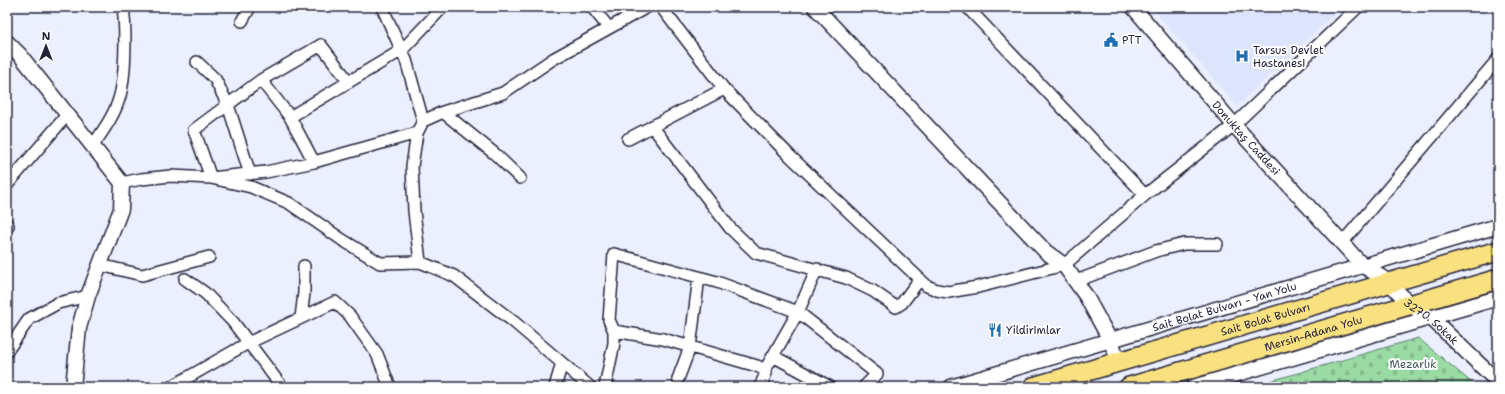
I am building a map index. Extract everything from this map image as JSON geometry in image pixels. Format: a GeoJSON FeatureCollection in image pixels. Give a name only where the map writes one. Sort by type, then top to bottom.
{"type":"FeatureCollection","features":[{"type":"Feature","properties":{"kind":"highway","name":"Sait Bolat Bulvarı"},"geometry":{"type":"LineString","coordinates":[[1033,387],[1498,251]]}},
{"type":"Feature","properties":{"kind":"highway","name":"Mersin-Adana Yolu"},"geometry":{"type":"LineString","coordinates":[[1129,387],[1498,279]]}},
{"type":"Feature","properties":{"kind":"street"},"geometry":{"type":"LineString","coordinates":[[92,147],[109,121],[119,99],[124,79],[125,21],[123,7]]}},
{"type":"Feature","properties":{"kind":"street"},"geometry":{"type":"LineString","coordinates":[[242,21],[250,7]]}},
{"type":"Feature","properties":{"kind":"street"},"geometry":{"type":"LineString","coordinates":[[382,7],[406,60],[423,121]]}},
{"type":"Feature","properties":{"kind":"street"},"geometry":{"type":"LineString","coordinates":[[290,117],[402,50],[443,7]]}},
{"type":"Feature","properties":{"kind":"street"},"geometry":{"type":"LineString","coordinates":[[592,7],[609,28]]}},
{"type":"Feature","properties":{"kind":"street"},"geometry":{"type":"LineString","coordinates":[[420,262],[414,211],[412,166],[417,133],[423,121],[443,112],[503,93],[553,59],[647,7]]}},
{"type":"Feature","properties":{"kind":"street"},"geometry":{"type":"LineString","coordinates":[[661,7],[724,89],[790,156],[927,286],[948,292],[978,287],[1064,265],[1145,195],[1234,125],[1358,7]]}},
{"type":"Feature","properties":{"kind":"street"},"geometry":{"type":"LineString","coordinates":[[815,7],[1046,252],[1064,265],[1086,296],[1110,340],[1119,361]]}},
{"type":"Feature","properties":{"kind":"street"},"geometry":{"type":"LineString","coordinates":[[967,7],[1145,195]]}},
{"type":"Feature","properties":{"kind":"street","name":"Donuktaş Caddesi"},"geometry":{"type":"LineString","coordinates":[[1133,7],[1234,125],[1362,265]]}},
{"type":"Feature","properties":{"kind":"street"},"geometry":{"type":"LineString","coordinates":[[7,42],[20,55],[122,183],[122,209],[88,296],[79,328],[72,387]]}},
{"type":"Feature","properties":{"kind":"street"},"geometry":{"type":"LineString","coordinates":[[211,178],[194,130],[261,80],[321,45],[349,82]]}},
{"type":"Feature","properties":{"kind":"street"},"geometry":{"type":"LineString","coordinates":[[1342,243],[1498,58]]}},
{"type":"Feature","properties":{"kind":"street"},"geometry":{"type":"LineString","coordinates":[[197,62],[215,79],[228,105],[250,174]]}},
{"type":"Feature","properties":{"kind":"street"},"geometry":{"type":"LineString","coordinates":[[261,80],[290,117],[314,162]]}},
{"type":"Feature","properties":{"kind":"street"},"geometry":{"type":"LineString","coordinates":[[628,139],[724,89]]}},
{"type":"Feature","properties":{"kind":"street"},"geometry":{"type":"LineString","coordinates":[[443,112],[494,154],[520,178]]}},
{"type":"Feature","properties":{"kind":"street"},"geometry":{"type":"LineString","coordinates":[[7,184],[67,115]]}},
{"type":"Feature","properties":{"kind":"street"},"geometry":{"type":"LineString","coordinates":[[652,126],[730,228],[756,253],[846,278],[873,291],[896,307],[902,303],[920,279]]}},
{"type":"Feature","properties":{"kind":"street"},"geometry":{"type":"LineString","coordinates":[[211,178],[266,172],[314,162],[417,133]]}},
{"type":"Feature","properties":{"kind":"street"},"geometry":{"type":"LineString","coordinates":[[122,183],[171,176],[211,178],[251,186],[289,203],[380,264],[420,262],[454,276],[514,322],[590,387]]}},
{"type":"Feature","properties":{"kind":"street","name":"Sait Bolat Bulvarı - Yan Yolu"},"geometry":{"type":"LineString","coordinates":[[951,387],[1498,226]]}},
{"type":"Feature","properties":{"kind":"street"},"geometry":{"type":"LineString","coordinates":[[1076,281],[1156,251],[1184,244],[1217,244]]}},
{"type":"Feature","properties":{"kind":"street"},"geometry":{"type":"LineString","coordinates":[[605,387],[614,343],[614,332],[610,320],[614,254],[699,277],[777,303],[798,312],[877,374],[864,387]]}},
{"type":"Feature","properties":{"kind":"street"},"geometry":{"type":"LineString","coordinates":[[100,265],[142,276],[209,257]]}},
{"type":"Feature","properties":{"kind":"street","name":"3270. Sokak"},"geometry":{"type":"LineString","coordinates":[[1362,265],[1389,282],[1410,304],[1431,318],[1498,382]]}},
{"type":"Feature","properties":{"kind":"street"},"geometry":{"type":"LineString","coordinates":[[301,318],[304,293],[304,266]]}},
{"type":"Feature","properties":{"kind":"street"},"geometry":{"type":"LineString","coordinates":[[760,387],[766,373],[765,370],[798,312],[817,270]]}},
{"type":"Feature","properties":{"kind":"street"},"geometry":{"type":"LineString","coordinates":[[678,379],[690,347],[699,277]]}},
{"type":"Feature","properties":{"kind":"street"},"geometry":{"type":"LineString","coordinates":[[185,279],[205,293],[233,322],[282,387]]}},
{"type":"Feature","properties":{"kind":"street"},"geometry":{"type":"LineString","coordinates":[[7,351],[29,319],[58,303],[88,296]]}},
{"type":"Feature","properties":{"kind":"street"},"geometry":{"type":"LineString","coordinates":[[1193,387],[1498,298]]}},
{"type":"Feature","properties":{"kind":"street"},"geometry":{"type":"LineString","coordinates":[[171,387],[248,343],[335,302],[350,316],[377,354],[390,387]]}},
{"type":"Feature","properties":{"kind":"street"},"geometry":{"type":"LineString","coordinates":[[614,332],[663,339],[757,366],[765,370]]}},
{"type":"Feature","properties":{"kind":"street"},"geometry":{"type":"LineString","coordinates":[[773,356],[830,387]]}},
{"type":"Feature","properties":{"kind":"street"},"geometry":{"type":"LineString","coordinates":[[555,387],[562,363]]}},
{"type":"Feature","properties":{"kind":"shaded area","name":"Tarsus Devlet Hastanesi"},"geometry":{"type":"Polygon","coordinates":[[[1151,7],[1342,7],[1237,106],[1151,7]]]}},
{"type":"Feature","properties":{"kind":"green space","name":"Mezarlık"},"geometry":{"type":"Polygon","coordinates":[[[1418,338],[1477,387],[1252,387],[1253,386],[1418,338]]]}},
{"type":"Feature","properties":{"kind":"place","name":"PTT"},"geometry":{"type":"Point","coordinates":[1111,40]}},
{"type":"Feature","properties":{"kind":"place","name":"Tarsus Devlet Hastanesi"},"geometry":{"type":"Point","coordinates":[1242,56]}},
{"type":"Feature","properties":{"kind":"place","name":"Yildirimlar"},"geometry":{"type":"Point","coordinates":[995,330]}}]}
